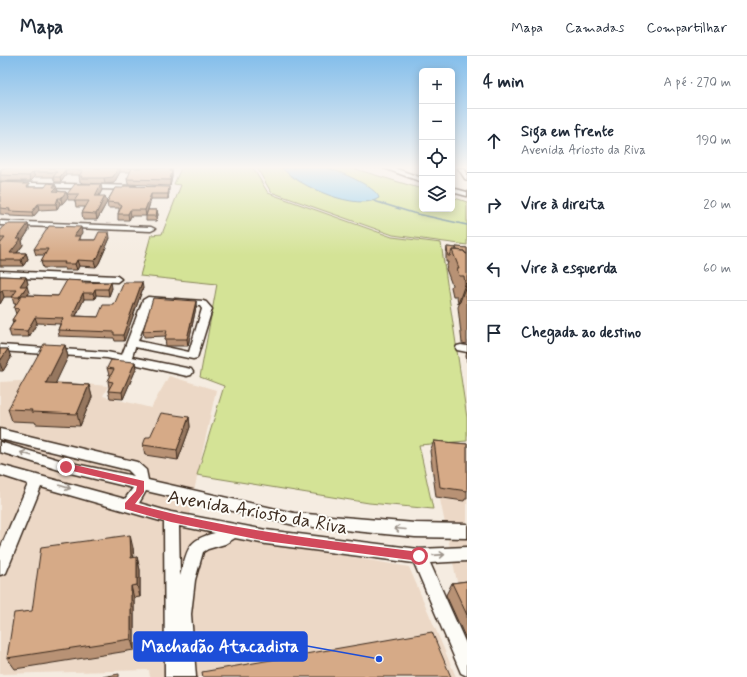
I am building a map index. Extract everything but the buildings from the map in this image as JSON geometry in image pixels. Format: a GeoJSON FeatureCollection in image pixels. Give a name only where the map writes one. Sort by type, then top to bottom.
{"type":"FeatureCollection","features":[{"type":"Feature","properties":{"kind":"street"},"geometry":{"type":"LineString","coordinates":[[0,223],[151,229]]}},
{"type":"Feature","properties":{"kind":"street"},"geometry":{"type":"LineString","coordinates":[[0,274],[117,279]]}},
{"type":"Feature","properties":{"kind":"street"},"geometry":{"type":"LineString","coordinates":[[126,358],[148,300],[191,302],[203,304],[207,309],[193,356],[132,343]]}},
{"type":"Feature","properties":{"kind":"street"},"geometry":{"type":"LineString","coordinates":[[0,348],[107,355],[187,372]]}},
{"type":"Feature","properties":{"kind":"street"},"geometry":{"type":"LineString","coordinates":[[0,434],[132,466],[141,474],[141,483],[140,492],[128,506]]}},
{"type":"Feature","properties":{"kind":"street"},"geometry":{"type":"LineString","coordinates":[[0,447],[66,467],[294,519],[416,530],[467,531]]}},
{"type":"Feature","properties":{"kind":"street"},"geometry":{"type":"LineString","coordinates":[[66,467],[74,451]]}},
{"type":"Feature","properties":{"kind":"street","name":"Avenida Ariosto da Riva"},"geometry":{"type":"LineString","coordinates":[[0,470],[37,479],[171,518],[266,537],[419,556],[467,554]]}},
{"type":"Feature","properties":{"kind":"street"},"geometry":{"type":"LineString","coordinates":[[0,568],[37,479]]}},
{"type":"Feature","properties":{"kind":"street"},"geometry":{"type":"LineString","coordinates":[[171,518],[174,677]]}},
{"type":"Feature","properties":{"kind":"street"},"geometry":{"type":"LineString","coordinates":[[187,677],[183,614],[187,580],[192,563],[197,548],[204,543],[220,539],[233,531]]}},
{"type":"Feature","properties":{"kind":"street"},"geometry":{"type":"LineString","coordinates":[[419,556],[467,667]]}},
{"type":"Feature","properties":{"kind":"shaded area"},"geometry":{"type":"Polygon","coordinates":[[[169,376],[216,390],[186,528],[409,567],[456,677],[150,677],[149,670],[0,674],[0,382],[38,380],[108,386],[103,396],[151,408],[169,376]]]}},
{"type":"Feature","properties":{"kind":"shaded area"},"geometry":{"type":"Polygon","coordinates":[[[467,447],[467,630],[430,451],[467,447]]]}},
{"type":"Feature","properties":{"kind":"green space"},"geometry":{"type":"Polygon","coordinates":[[[176,197],[279,197],[392,237],[441,243],[467,418],[467,441],[419,445],[433,509],[369,503],[197,475],[224,386],[200,377],[217,284],[140,276],[151,235],[162,234],[176,197]]]}},
{"type":"Feature","properties":{"kind":"green space"},"geometry":{"type":"Polygon","coordinates":[[[285,197],[419,197],[419,212],[455,212],[455,198],[467,202],[467,245],[393,235],[285,197]]]}},
{"type":"Feature","properties":{"kind":"water"},"geometry":{"type":"Polygon","coordinates":[[[336,197],[379,198],[357,202],[336,197]]]}},
{"type":"Feature","properties":{"kind":"waterway"},"geometry":{"type":"LineString","coordinates":[[374,201],[413,213],[467,225]]}},
{"type":"Feature","properties":{"kind":"place","name":"Machadão Atacadista"},"geometry":{"type":"Point","coordinates":[379,659]}},
{"type":"Feature","properties":{"kind":"route"},"geometry":{"type":"LineString","coordinates":[[66,467],[141,483],[140,492],[128,506],[171,518],[266,537],[419,556]]}}]}
